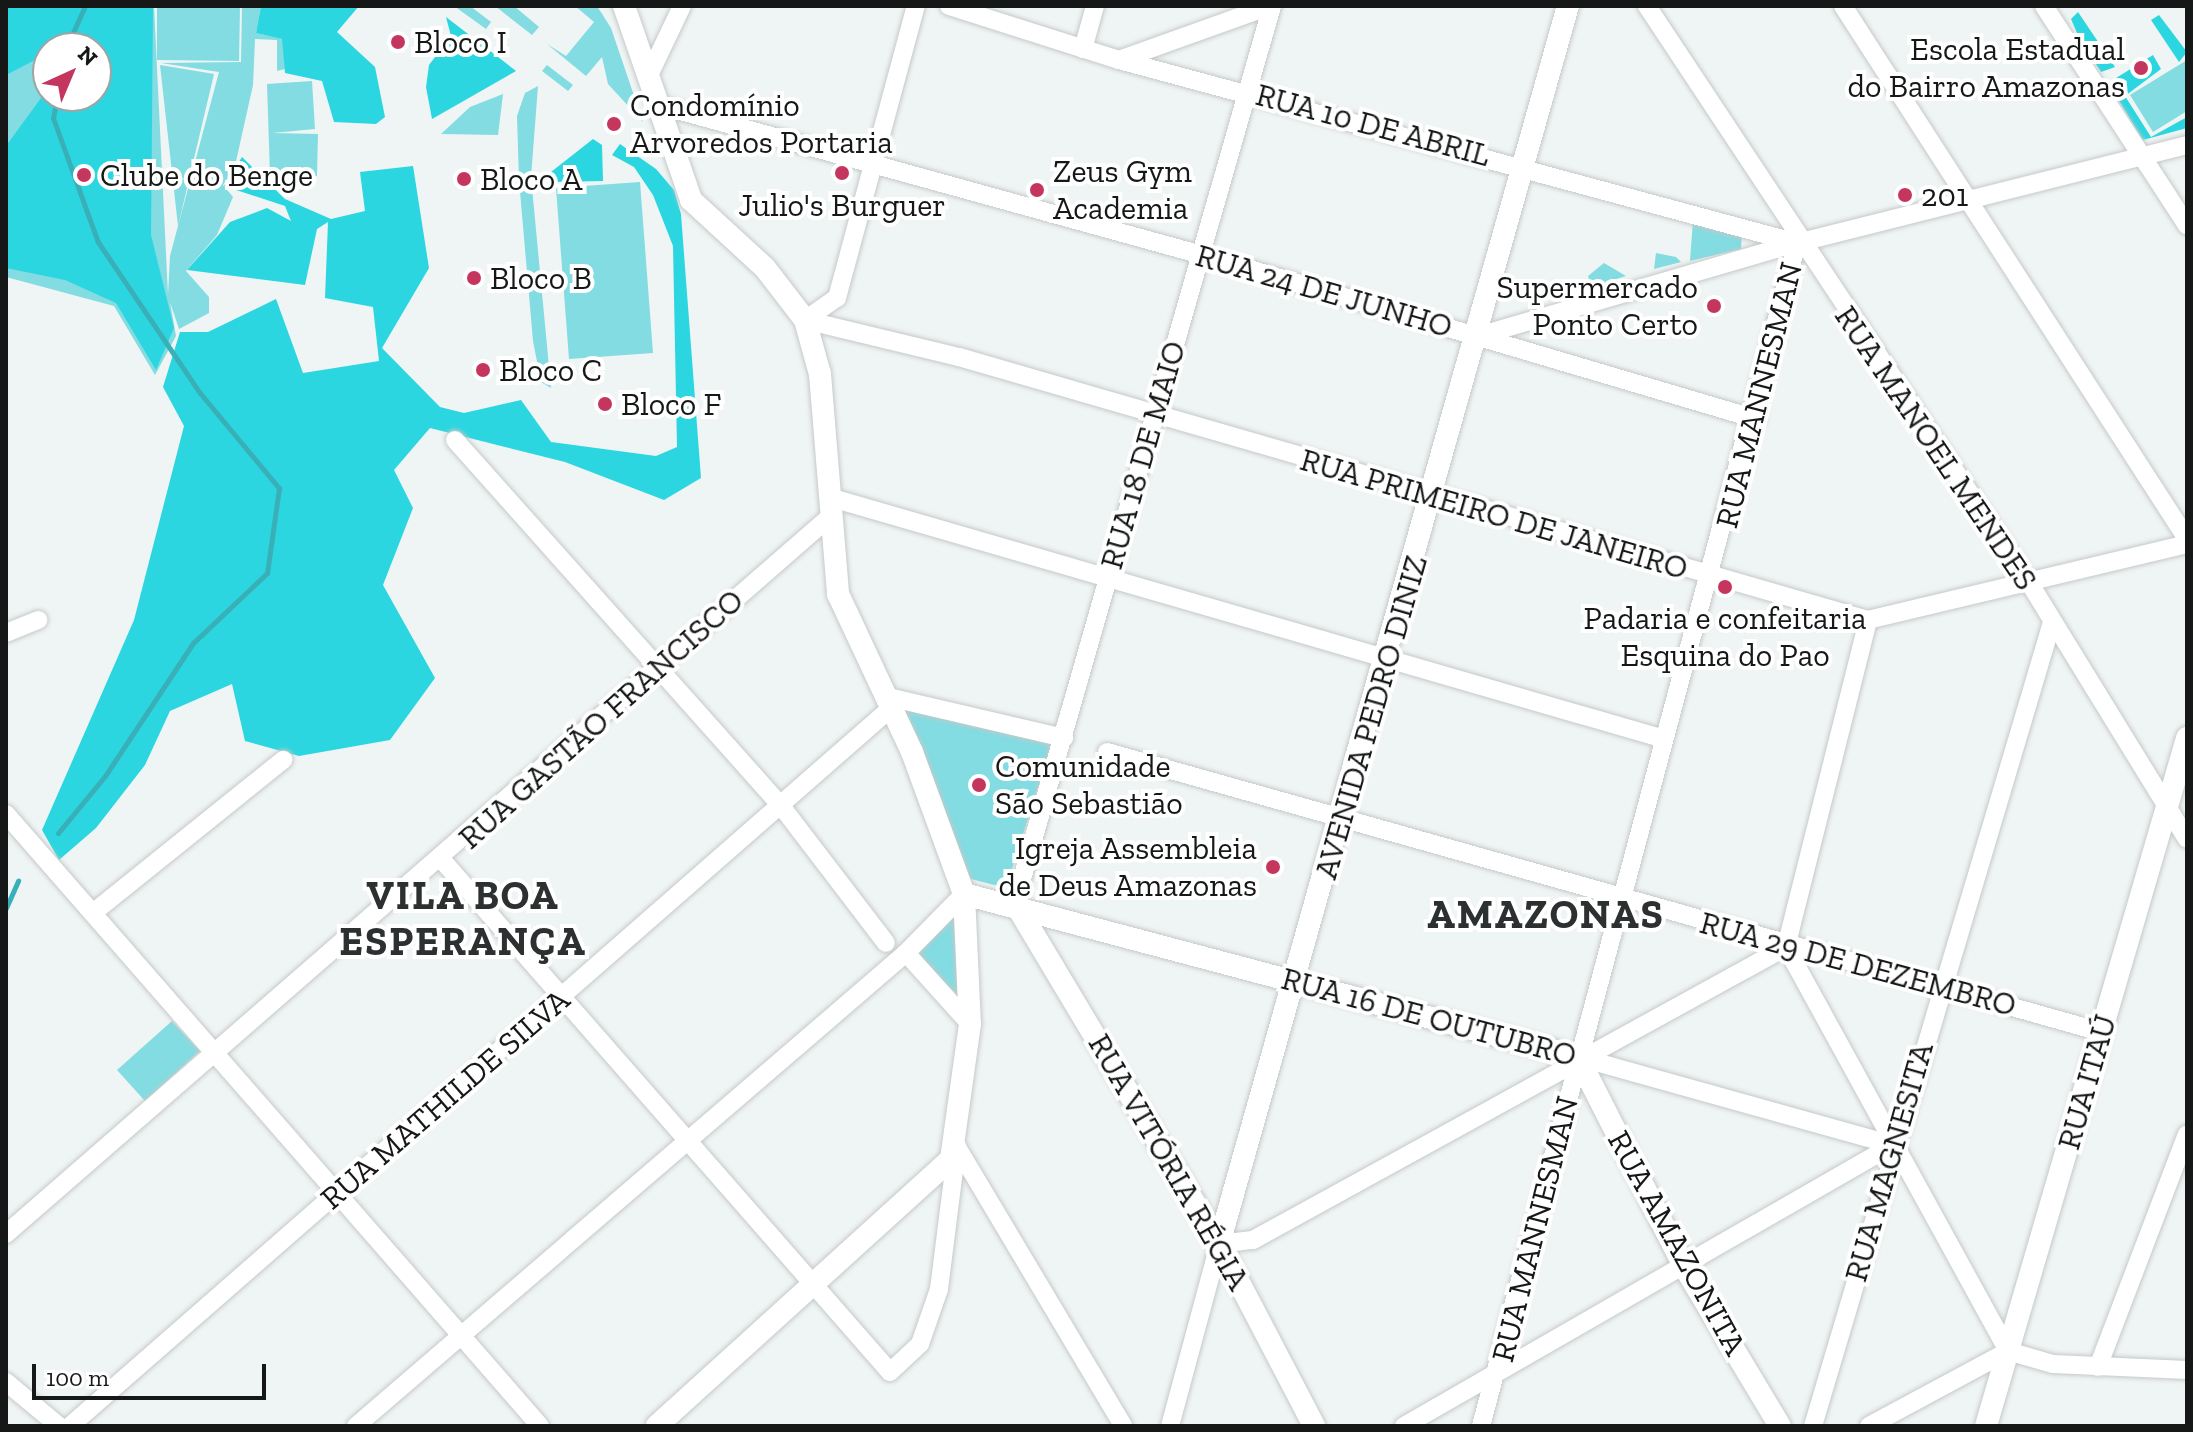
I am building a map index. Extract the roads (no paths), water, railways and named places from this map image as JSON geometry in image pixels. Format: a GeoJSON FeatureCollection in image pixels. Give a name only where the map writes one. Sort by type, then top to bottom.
{"type":"FeatureCollection","features":[{"type":"Feature","properties":{"kind":"street"},"geometry":{"type":"LineString","coordinates":[[442,860],[558,1000],[890,1372],[920,1344],[939,1289],[970,1024],[964,894],[888,702],[838,594],[820,374],[805,320],[772,276],[691,200],[659,105],[651,71],[624,6]]}},
{"type":"Feature","properties":{"kind":"street"},"geometry":{"type":"LineString","coordinates":[[651,71],[682,6]]}},
{"type":"Feature","properties":{"kind":"street"},"geometry":{"type":"LineString","coordinates":[[805,320],[837,298],[876,165],[916,6]]}},
{"type":"Feature","properties":{"kind":"street","name":"RUA 10 DE ABRIL"},"geometry":{"type":"LineString","coordinates":[[949,6],[1119,60],[1243,89],[1797,243]]}},
{"type":"Feature","properties":{"kind":"street"},"geometry":{"type":"LineString","coordinates":[[1083,49],[1095,6]]}},
{"type":"Feature","properties":{"kind":"street"},"geometry":{"type":"LineString","coordinates":[[1119,60],[1271,6]]}},
{"type":"Feature","properties":{"kind":"street","name":"RUA 18 DE MAIO"},"geometry":{"type":"LineString","coordinates":[[1015,903],[1202,255],[1243,89],[1271,6]]}},
{"type":"Feature","properties":{"kind":"street","name":"AVENIDA PEDRO DINIZ"},"geometry":{"type":"LineString","coordinates":[[1170,1426],[1219,1244],[1389,661],[1568,6]]}},
{"type":"Feature","properties":{"kind":"street","name":"RUA MANOEL MENDES"},"geometry":{"type":"LineString","coordinates":[[1647,6],[1797,243],[2030,584],[2166,813],[2187,839]]}},
{"type":"Feature","properties":{"kind":"street"},"geometry":{"type":"LineString","coordinates":[[1843,6],[2187,542]]}},
{"type":"Feature","properties":{"kind":"street"},"geometry":{"type":"LineString","coordinates":[[2044,6],[2187,225]]}},
{"type":"Feature","properties":{"kind":"street","name":"RUA 24 DE JUNHO"},"geometry":{"type":"LineString","coordinates":[[659,105],[1202,255],[1756,419]]}},
{"type":"Feature","properties":{"kind":"street"},"geometry":{"type":"LineString","coordinates":[[1478,336],[1797,243],[2187,145]]}},
{"type":"Feature","properties":{"kind":"street","name":"RUA MANNESMAN"},"geometry":{"type":"LineString","coordinates":[[1481,1426],[1497,1378],[1619,898],[1756,419],[1797,243]]}},
{"type":"Feature","properties":{"kind":"street","name":"RUA PRIMEIRO DE JANEIRO"},"geometry":{"type":"LineString","coordinates":[[805,320],[1154,416],[1712,578],[1868,620],[2030,584],[2187,542]]}},
{"type":"Feature","properties":{"kind":"street"},"geometry":{"type":"LineString","coordinates":[[455,440],[660,666],[782,807],[886,943]]}},
{"type":"Feature","properties":{"kind":"street"},"geometry":{"type":"LineString","coordinates":[[832,507],[1107,577],[1664,739]]}},
{"type":"Feature","properties":{"kind":"street","name":"RUA GASTÃO FRANCISCO"},"geometry":{"type":"LineString","coordinates":[[6,1234],[442,860],[660,666],[832,507]]}},
{"type":"Feature","properties":{"kind":"street"},"geometry":{"type":"LineString","coordinates":[[6,633],[38,620]]}},
{"type":"Feature","properties":{"kind":"street"},"geometry":{"type":"LineString","coordinates":[[1868,620],[1786,947],[2008,1351]]}},
{"type":"Feature","properties":{"kind":"street","name":"RUA MAGNESITA"},"geometry":{"type":"LineString","coordinates":[[1813,1426],[1893,1145],[2052,622]]}},
{"type":"Feature","properties":{"kind":"street"},"geometry":{"type":"LineString","coordinates":[[888,702],[1064,738]]}},
{"type":"Feature","properties":{"kind":"street","name":"RUA MATHILDE SILVA"},"geometry":{"type":"LineString","coordinates":[[70,1426],[782,807],[888,702]]}},
{"type":"Feature","properties":{"kind":"street","name":"RUA ITAÚ"},"geometry":{"type":"LineString","coordinates":[[1986,1426],[2187,738]]}},
{"type":"Feature","properties":{"kind":"street","name":"RUA 29 DE DEZEMBRO"},"geometry":{"type":"LineString","coordinates":[[1107,752],[1786,947],[1942,986],[2101,1032]]}},
{"type":"Feature","properties":{"kind":"street"},"geometry":{"type":"LineString","coordinates":[[94,912],[283,760]]}},
{"type":"Feature","properties":{"kind":"street"},"geometry":{"type":"LineString","coordinates":[[6,814],[540,1426]]}},
{"type":"Feature","properties":{"kind":"street"},"geometry":{"type":"LineString","coordinates":[[356,1426],[684,1139],[906,953],[964,894]]}},
{"type":"Feature","properties":{"kind":"street","name":"RUA 16 DE OUTUBRO"},"geometry":{"type":"LineString","coordinates":[[964,894],[1015,903],[1893,1145]]}},
{"type":"Feature","properties":{"kind":"street","name":"RUA VITÓRIA RÉGIA"},"geometry":{"type":"LineString","coordinates":[[1015,903],[1219,1244],[1314,1426]]}},
{"type":"Feature","properties":{"kind":"street"},"geometry":{"type":"LineString","coordinates":[[1219,1244],[1253,1240],[1578,1057],[1786,947]]}},
{"type":"Feature","properties":{"kind":"street"},"geometry":{"type":"LineString","coordinates":[[906,953],[970,1024]]}},
{"type":"Feature","properties":{"kind":"street","name":"RUA AMAZONITA"},"geometry":{"type":"LineString","coordinates":[[1578,1057],[1685,1268],[1780,1426]]}},
{"type":"Feature","properties":{"kind":"street"},"geometry":{"type":"LineString","coordinates":[[2098,1367],[2187,1134]]}},
{"type":"Feature","properties":{"kind":"street"},"geometry":{"type":"LineString","coordinates":[[1404,1426],[1497,1378],[1893,1145]]}},
{"type":"Feature","properties":{"kind":"street"},"geometry":{"type":"LineString","coordinates":[[657,1426],[942,1169],[957,1146]]}},
{"type":"Feature","properties":{"kind":"street"},"geometry":{"type":"LineString","coordinates":[[957,1146],[1123,1426]]}},
{"type":"Feature","properties":{"kind":"street"},"geometry":{"type":"LineString","coordinates":[[1869,1426],[2008,1351],[2098,1367],[2187,1370]]}},
{"type":"Feature","properties":{"kind":"street"},"geometry":{"type":"LineString","coordinates":[[6,1382],[59,1426]]}},
{"type":"Feature","properties":{"kind":"waterway"},"geometry":{"type":"LineString","coordinates":[[73,32],[85,6]]}},
{"type":"Feature","properties":{"kind":"waterway"},"geometry":{"type":"LineString","coordinates":[[54,112],[53,118],[98,242],[200,393],[279,488],[267,573],[193,643],[105,776],[58,833]]}},
{"type":"Feature","properties":{"kind":"waterway"},"geometry":{"type":"LineString","coordinates":[[6,908],[18,881]]}},
{"type":"Feature","properties":{"kind":"place","name":"Bloco I"},"geometry":{"type":"Point","coordinates":[398,42]}},
{"type":"Feature","properties":{"kind":"place","name":"Escola Estadual do Bairro Amazonas"},"geometry":{"type":"Point","coordinates":[2141,68]}},
{"type":"Feature","properties":{"kind":"place","name":"Condomínio Arvoredos Portaria"},"geometry":{"type":"Point","coordinates":[614,124]}},
{"type":"Feature","properties":{"kind":"place","name":"Julio's Burguer"},"geometry":{"type":"Point","coordinates":[842,173]}},
{"type":"Feature","properties":{"kind":"place","name":"Clube do Benge"},"geometry":{"type":"Point","coordinates":[84,175]}},
{"type":"Feature","properties":{"kind":"place","name":"Bloco A"},"geometry":{"type":"Point","coordinates":[464,179]}},
{"type":"Feature","properties":{"kind":"place","name":"Zeus Gym Academia"},"geometry":{"type":"Point","coordinates":[1037,190]}},
{"type":"Feature","properties":{"kind":"place","name":"201"},"geometry":{"type":"Point","coordinates":[1905,195]}},
{"type":"Feature","properties":{"kind":"place","name":"Bloco B"},"geometry":{"type":"Point","coordinates":[474,278]}},
{"type":"Feature","properties":{"kind":"place","name":"Supermercado Ponto Certo"},"geometry":{"type":"Point","coordinates":[1714,306]}},
{"type":"Feature","properties":{"kind":"place","name":"Bloco C"},"geometry":{"type":"Point","coordinates":[483,370]}},
{"type":"Feature","properties":{"kind":"place","name":"Bloco F"},"geometry":{"type":"Point","coordinates":[605,404]}},
{"type":"Feature","properties":{"kind":"place","name":"Padaria e confeitaria Esquina do Pao"},"geometry":{"type":"Point","coordinates":[1725,587]}},
{"type":"Feature","properties":{"kind":"place","name":"Comunidade São Sebastião"},"geometry":{"type":"Point","coordinates":[979,785]}},
{"type":"Feature","properties":{"kind":"place","name":"Igreja Assembleia de Deus Amazonas"},"geometry":{"type":"Point","coordinates":[1273,867]}},
{"type":"Feature","properties":{"kind":"district","name":"AMAZONAS"},"geometry":{"type":"Point","coordinates":[1546,914]}},
{"type":"Feature","properties":{"kind":"district","name":"VILA BOA ESPERANÇA"},"geometry":{"type":"Point","coordinates":[463,918]}}]}
